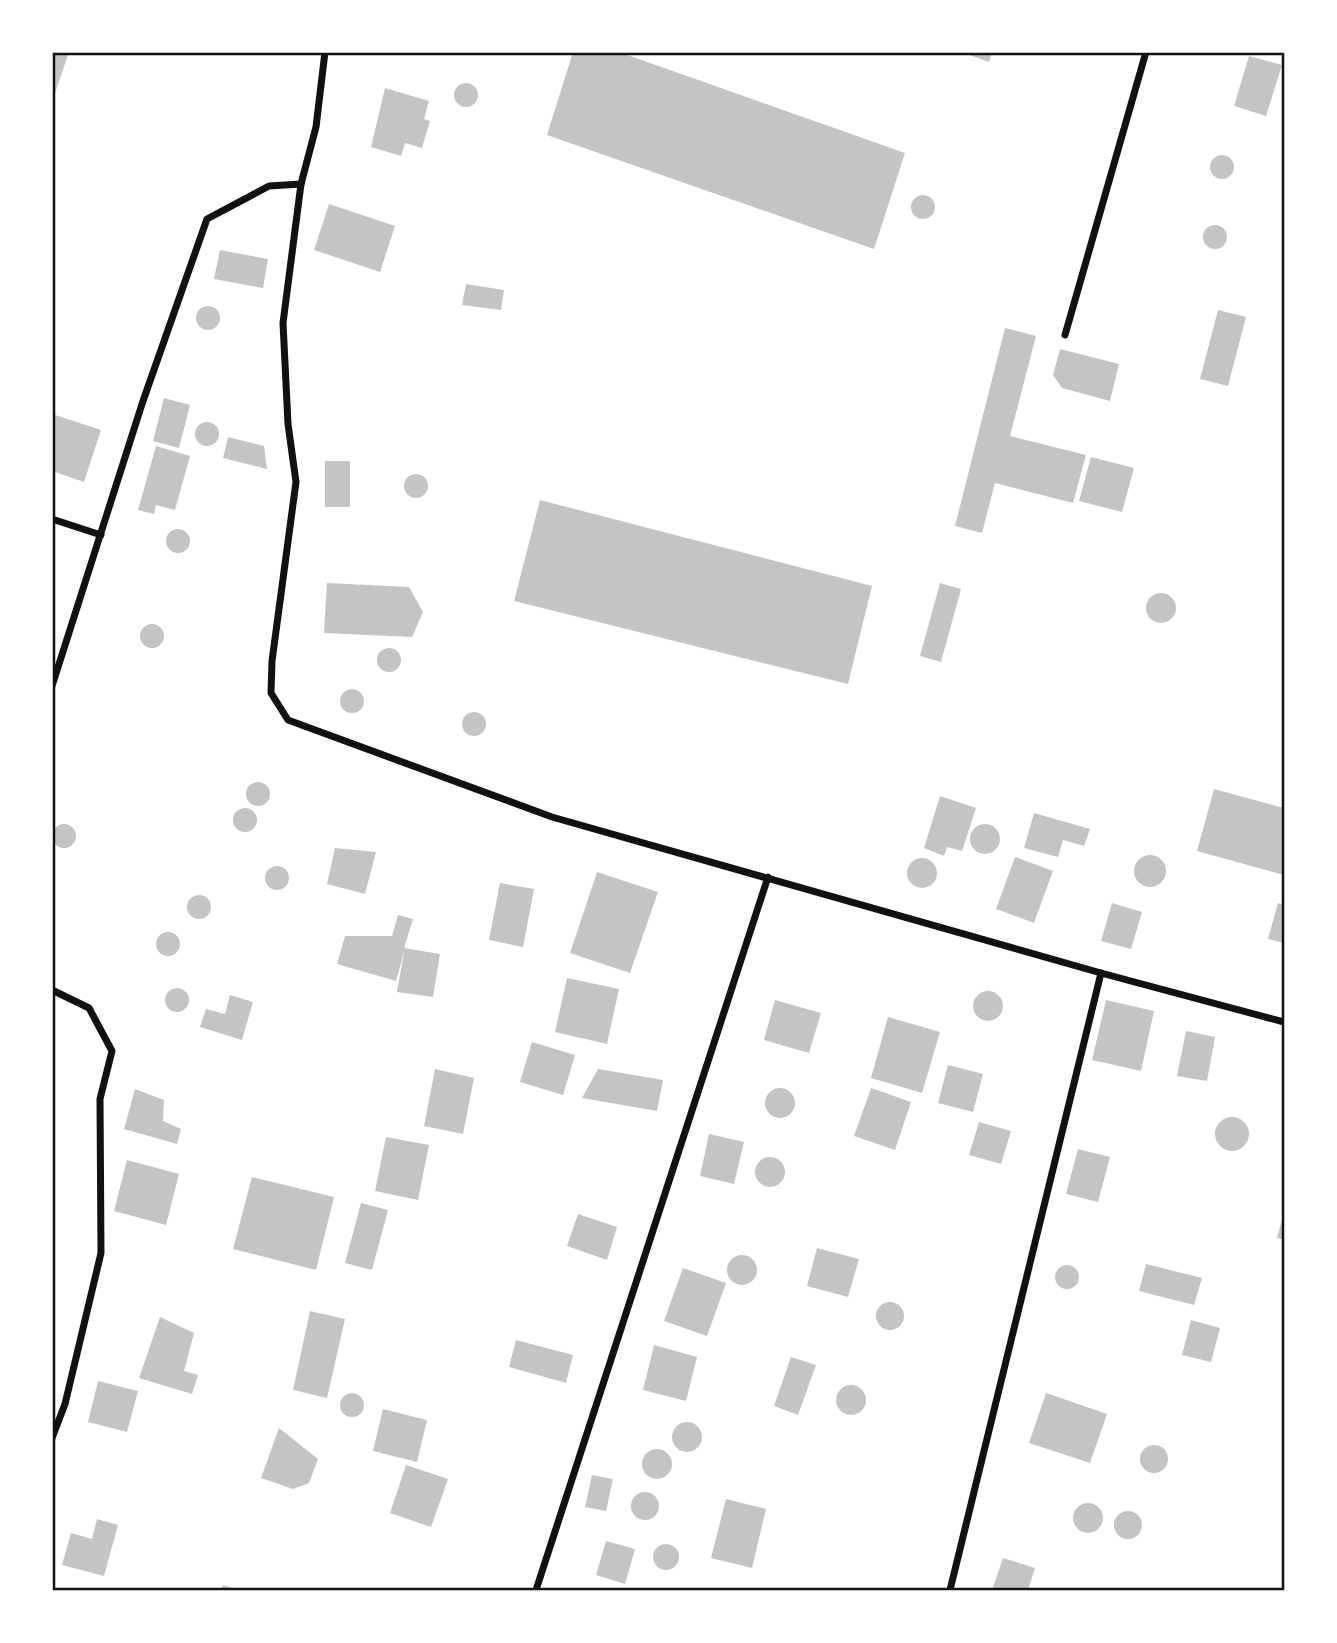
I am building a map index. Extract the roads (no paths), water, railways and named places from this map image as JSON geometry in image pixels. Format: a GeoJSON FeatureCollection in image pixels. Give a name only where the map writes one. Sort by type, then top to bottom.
{"type":"FeatureCollection","features":[{"type":"Feature","properties":{"kind":"street"},"geometry":{"type":"LineString","coordinates":[[325,52],[316,127],[301,184],[282,323],[288,424],[296,482],[272,661],[271,693],[288,720],[552,817],[1101,973],[1284,1022]]}},
{"type":"Feature","properties":{"kind":"street"},"geometry":{"type":"LineString","coordinates":[[1065,335],[1146,52]]}},
{"type":"Feature","properties":{"kind":"street"},"geometry":{"type":"LineString","coordinates":[[52,686],[143,401],[207,219],[269,186],[301,184]]}},
{"type":"Feature","properties":{"kind":"street"},"geometry":{"type":"LineString","coordinates":[[52,519],[101,535]]}},
{"type":"Feature","properties":{"kind":"street"},"geometry":{"type":"LineString","coordinates":[[536,1591],[768,877]]}},
{"type":"Feature","properties":{"kind":"street"},"geometry":{"type":"LineString","coordinates":[[950,1591],[1101,973]]}},
{"type":"Feature","properties":{"kind":"street"},"geometry":{"type":"LineString","coordinates":[[52,990],[89,1008],[112,1051],[100,1099],[101,1253],[65,1404],[52,1438]]}}]}
